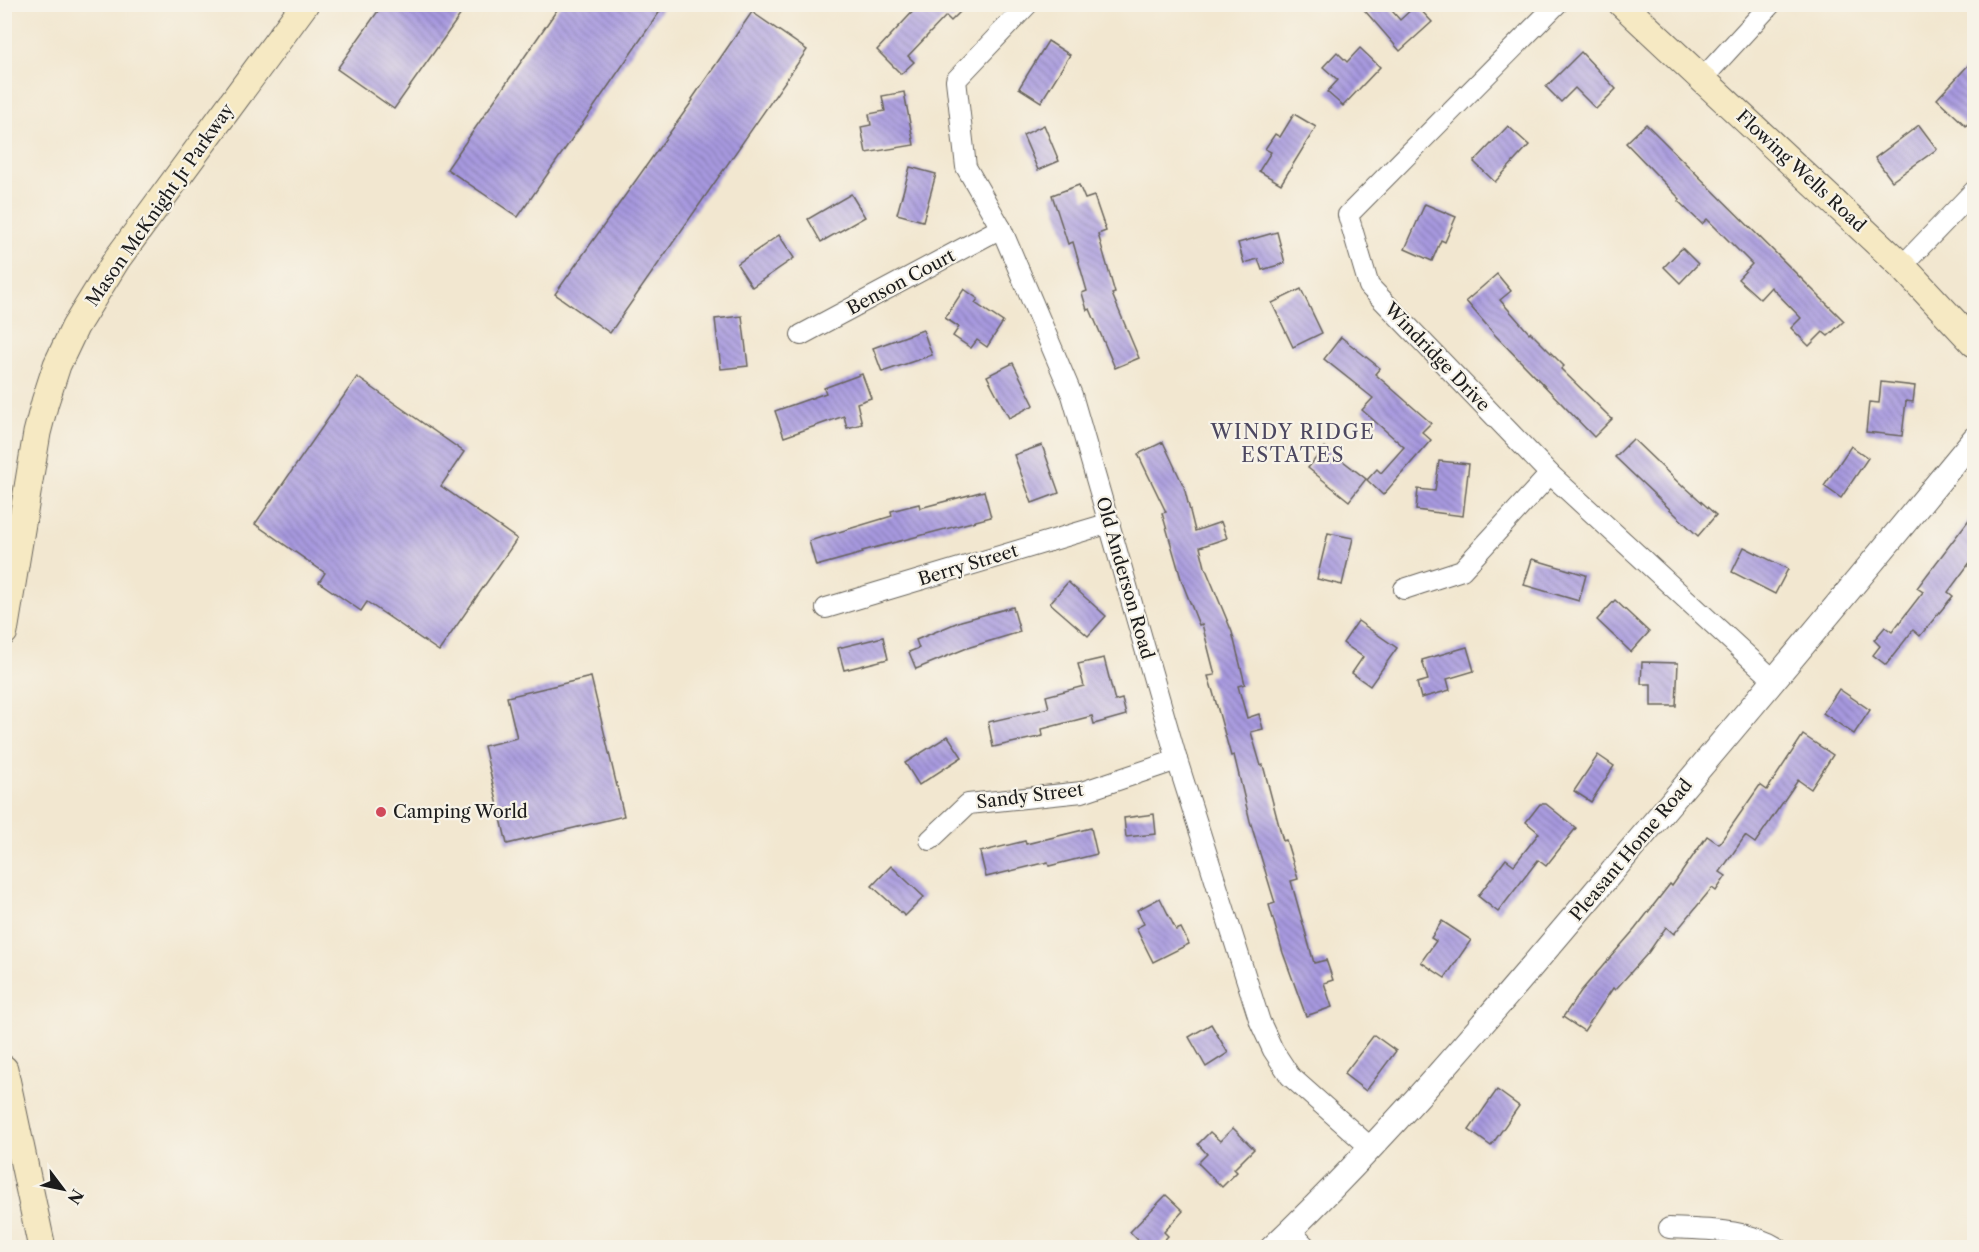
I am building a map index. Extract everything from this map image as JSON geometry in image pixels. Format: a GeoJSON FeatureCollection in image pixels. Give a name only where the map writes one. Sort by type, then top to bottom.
{"type":"FeatureCollection","features":[{"type":"Feature","properties":{"kind":"main road","name":"Mason McKnight Jr Parkway"},"geometry":{"type":"LineString","coordinates":[[4,632],[37,433],[57,365],[93,297],[117,259],[305,4]]}},
{"type":"Feature","properties":{"kind":"main road","name":"Flowing Wells Road"},"geometry":{"type":"LineString","coordinates":[[1622,4],[1902,266],[1974,343]]}},
{"type":"Feature","properties":{"kind":"main road"},"geometry":{"type":"LineString","coordinates":[[4,1069],[42,1248]]}},
{"type":"Feature","properties":{"kind":"street","name":"Old Anderson Road"},"geometry":{"type":"LineString","coordinates":[[1028,4],[956,80],[966,167],[1001,228],[1072,395],[1177,760],[1260,1022],[1273,1050],[1290,1076],[1371,1148]]}},
{"type":"Feature","properties":{"kind":"street","name":"Windridge Drive"},"geometry":{"type":"LineString","coordinates":[[1557,4],[1348,215],[1369,286],[1550,474],[1775,681]]}},
{"type":"Feature","properties":{"kind":"street"},"geometry":{"type":"LineString","coordinates":[[1702,79],[1771,4]]}},
{"type":"Feature","properties":{"kind":"street"},"geometry":{"type":"LineString","coordinates":[[1902,266],[1974,191]]}},
{"type":"Feature","properties":{"kind":"street","name":"Benson Court"},"geometry":{"type":"LineString","coordinates":[[801,335],[1001,228]]}},
{"type":"Feature","properties":{"kind":"street","name":"Pleasant Home Road"},"geometry":{"type":"LineString","coordinates":[[1272,1248],[1371,1148],[1518,984],[1775,681],[1974,439]]}},
{"type":"Feature","properties":{"kind":"street"},"geometry":{"type":"LineString","coordinates":[[1404,589],[1462,570],[1550,474]]}},
{"type":"Feature","properties":{"kind":"street","name":"Berry Street"},"geometry":{"type":"LineString","coordinates":[[826,608],[1110,523]]}},
{"type":"Feature","properties":{"kind":"street","name":"Sandy Street"},"geometry":{"type":"LineString","coordinates":[[930,840],[968,804],[1082,792],[1177,760]]}},
{"type":"Feature","properties":{"kind":"street"},"geometry":{"type":"LineString","coordinates":[[1669,1228],[1732,1231],[1766,1240],[1778,1248]]}},
{"type":"Feature","properties":{"kind":"street"},"geometry":{"type":"LineString","coordinates":[[1290,1230],[1307,1248]]}},
{"type":"Feature","properties":{"kind":"building"},"geometry":{"type":"Polygon","coordinates":[[[383,4],[468,4],[394,109],[337,69],[383,4]]]}},
{"type":"Feature","properties":{"kind":"building"},"geometry":{"type":"Polygon","coordinates":[[[561,4],[665,4],[518,217],[447,169],[561,4]]]}},
{"type":"Feature","properties":{"kind":"building"},"geometry":{"type":"Polygon","coordinates":[[[920,4],[968,4],[951,21],[946,16],[908,56],[914,62],[901,74],[877,50],[920,4]]]}},
{"type":"Feature","properties":{"kind":"building"},"geometry":{"type":"Polygon","coordinates":[[[1359,4],[1386,4],[1400,20],[1416,5],[1432,22],[1400,51],[1359,4]]]}},
{"type":"Feature","properties":{"kind":"building"},"geometry":{"type":"Polygon","coordinates":[[[752,12],[807,50],[610,333],[555,294],[693,100],[752,12]]]}},
{"type":"Feature","properties":{"kind":"building"},"geometry":{"type":"Polygon","coordinates":[[[1048,41],[1070,55],[1041,102],[1019,88],[1048,41]]]}},
{"type":"Feature","properties":{"kind":"building"},"geometry":{"type":"Polygon","coordinates":[[[1360,48],[1380,67],[1343,106],[1327,92],[1338,80],[1323,67],[1337,52],[1347,62],[1360,48]]]}},
{"type":"Feature","properties":{"kind":"building"},"geometry":{"type":"Polygon","coordinates":[[[1581,52],[1616,89],[1596,109],[1575,88],[1561,102],[1546,87],[1581,52]]]}},
{"type":"Feature","properties":{"kind":"building"},"geometry":{"type":"Polygon","coordinates":[[[1974,59],[1974,116],[1966,126],[1937,99],[1974,59]]]}},
{"type":"Feature","properties":{"kind":"building"},"geometry":{"type":"Polygon","coordinates":[[[904,92],[914,145],[866,153],[861,127],[871,125],[869,114],[885,111],[882,96],[904,92]]]}},
{"type":"Feature","properties":{"kind":"building"},"geometry":{"type":"Polygon","coordinates":[[[1294,114],[1316,127],[1281,184],[1259,171],[1271,152],[1265,149],[1275,134],[1280,137],[1294,114]]]}},
{"type":"Feature","properties":{"kind":"building"},"geometry":{"type":"Polygon","coordinates":[[[1646,124],[1844,321],[1828,336],[1823,332],[1809,346],[1791,328],[1801,318],[1771,287],[1760,299],[1738,279],[1752,264],[1707,219],[1702,224],[1678,201],[1680,199],[1626,143],[1646,124]]]}},
{"type":"Feature","properties":{"kind":"building"},"geometry":{"type":"Polygon","coordinates":[[[1044,125],[1059,161],[1038,170],[1023,135],[1044,125]]]}},
{"type":"Feature","properties":{"kind":"building"},"geometry":{"type":"Polygon","coordinates":[[[1919,125],[1937,149],[1892,181],[1875,158],[1919,125]]]}},
{"type":"Feature","properties":{"kind":"building"},"geometry":{"type":"Polygon","coordinates":[[[1508,126],[1529,145],[1495,182],[1474,162],[1508,126]]]}},
{"type":"Feature","properties":{"kind":"building"},"geometry":{"type":"Polygon","coordinates":[[[910,167],[936,174],[923,221],[897,214],[910,167]]]}},
{"type":"Feature","properties":{"kind":"building"},"geometry":{"type":"Polygon","coordinates":[[[1079,185],[1085,199],[1094,196],[1106,231],[1098,234],[1115,293],[1112,294],[1139,358],[1115,368],[1090,309],[1087,310],[1082,293],[1087,291],[1073,242],[1068,244],[1052,195],[1079,185]]]}},
{"type":"Feature","properties":{"kind":"building"},"geometry":{"type":"Polygon","coordinates":[[[851,194],[865,217],[821,242],[808,219],[851,194]]]}},
{"type":"Feature","properties":{"kind":"building"},"geometry":{"type":"Polygon","coordinates":[[[1425,204],[1456,217],[1445,242],[1441,240],[1432,261],[1405,249],[1425,204]]]}},
{"type":"Feature","properties":{"kind":"building"},"geometry":{"type":"Polygon","coordinates":[[[1277,232],[1285,263],[1262,270],[1258,259],[1244,263],[1238,243],[1277,232]]]}},
{"type":"Feature","properties":{"kind":"building"},"geometry":{"type":"Polygon","coordinates":[[[779,235],[794,258],[752,287],[737,264],[779,235]]]}},
{"type":"Feature","properties":{"kind":"building"},"geometry":{"type":"Polygon","coordinates":[[[1682,248],[1698,264],[1680,283],[1664,267],[1682,248]]]}},
{"type":"Feature","properties":{"kind":"building"},"geometry":{"type":"Polygon","coordinates":[[[1497,274],[1511,291],[1500,300],[1529,333],[1564,366],[1561,369],[1612,419],[1594,437],[1495,335],[1466,301],[1497,274]]]}},
{"type":"Feature","properties":{"kind":"building"},"geometry":{"type":"Polygon","coordinates":[[[964,289],[978,299],[975,303],[1003,322],[987,347],[977,340],[971,348],[953,336],[959,327],[945,318],[964,289]]]}},
{"type":"Feature","properties":{"kind":"building"},"geometry":{"type":"Polygon","coordinates":[[[1301,289],[1322,333],[1293,347],[1272,303],[1301,289]]]}},
{"type":"Feature","properties":{"kind":"building"},"geometry":{"type":"Polygon","coordinates":[[[742,316],[748,366],[721,369],[715,319],[742,316]]]}},
{"type":"Feature","properties":{"kind":"building"},"geometry":{"type":"Polygon","coordinates":[[[923,330],[932,355],[882,372],[873,348],[923,330]]]}},
{"type":"Feature","properties":{"kind":"building"},"geometry":{"type":"Polygon","coordinates":[[[1341,337],[1380,368],[1375,374],[1431,423],[1422,432],[1431,440],[1383,495],[1367,480],[1377,469],[1381,473],[1404,447],[1362,410],[1373,398],[1324,359],[1341,337]]]}},
{"type":"Feature","properties":{"kind":"building"},"geometry":{"type":"Polygon","coordinates":[[[1013,363],[1034,405],[1009,418],[987,376],[1013,363]]]}},
{"type":"Feature","properties":{"kind":"building"},"geometry":{"type":"Polygon","coordinates":[[[862,374],[871,398],[857,403],[862,424],[847,428],[844,416],[784,437],[775,411],[826,393],[824,388],[862,374]]]}},
{"type":"Feature","properties":{"kind":"building"},"geometry":{"type":"Polygon","coordinates":[[[357,377],[464,452],[441,486],[517,539],[439,651],[367,602],[361,611],[319,582],[325,573],[255,524],[357,377]]]}},
{"type":"Feature","properties":{"kind":"building"},"geometry":{"type":"Polygon","coordinates":[[[1881,382],[1915,386],[1913,402],[1906,401],[1902,436],[1866,432],[1869,402],[1879,403],[1881,382]]]}},
{"type":"Feature","properties":{"kind":"building"},"geometry":{"type":"Polygon","coordinates":[[[1633,439],[1716,515],[1698,536],[1615,457],[1633,439]]]}},
{"type":"Feature","properties":{"kind":"building"},"geometry":{"type":"Polygon","coordinates":[[[1163,442],[1184,487],[1195,531],[1221,522],[1227,538],[1200,547],[1205,567],[1232,632],[1245,684],[1238,686],[1247,718],[1259,714],[1263,729],[1251,732],[1261,766],[1263,765],[1283,841],[1286,840],[1298,879],[1291,881],[1314,963],[1326,960],[1333,980],[1324,983],[1332,1007],[1306,1016],[1283,953],[1269,905],[1275,903],[1250,821],[1234,755],[1231,756],[1208,676],[1215,675],[1202,624],[1199,625],[1182,582],[1162,513],[1166,512],[1138,454],[1163,442]]]}},
{"type":"Feature","properties":{"kind":"building"},"geometry":{"type":"Polygon","coordinates":[[[1042,445],[1059,493],[1032,503],[1014,455],[1042,445]]]}},
{"type":"Feature","properties":{"kind":"building"},"geometry":{"type":"Polygon","coordinates":[[[1851,446],[1868,458],[1841,498],[1824,486],[1851,446]]]}},
{"type":"Feature","properties":{"kind":"building"},"geometry":{"type":"Polygon","coordinates":[[[1325,447],[1366,479],[1349,501],[1308,468],[1325,447]]]}},
{"type":"Feature","properties":{"kind":"building"},"geometry":{"type":"Polygon","coordinates":[[[1439,461],[1469,464],[1463,516],[1416,510],[1418,489],[1435,491],[1439,461]]]}},
{"type":"Feature","properties":{"kind":"building"},"geometry":{"type":"Polygon","coordinates":[[[984,491],[991,517],[862,551],[863,553],[816,566],[809,541],[892,516],[891,511],[919,504],[920,508],[984,491]]]}},
{"type":"Feature","properties":{"kind":"building"},"geometry":{"type":"Polygon","coordinates":[[[1974,513],[1974,557],[1948,592],[1953,596],[1920,636],[1913,630],[1886,665],[1873,655],[1880,646],[1874,640],[1885,627],[1892,632],[1923,592],[1917,588],[1974,513]]]}},
{"type":"Feature","properties":{"kind":"building"},"geometry":{"type":"Polygon","coordinates":[[[1328,533],[1353,538],[1342,585],[1317,579],[1328,533]]]}},
{"type":"Feature","properties":{"kind":"building"},"geometry":{"type":"Polygon","coordinates":[[[1744,547],[1788,569],[1775,594],[1732,572],[1744,547]]]}},
{"type":"Feature","properties":{"kind":"building"},"geometry":{"type":"Polygon","coordinates":[[[1532,559],[1586,575],[1579,601],[1524,585],[1532,559]]]}},
{"type":"Feature","properties":{"kind":"building"},"geometry":{"type":"Polygon","coordinates":[[[1068,582],[1106,616],[1088,636],[1050,603],[1068,582]]]}},
{"type":"Feature","properties":{"kind":"building"},"geometry":{"type":"Polygon","coordinates":[[[1615,600],[1649,632],[1631,652],[1597,620],[1615,600]]]}},
{"type":"Feature","properties":{"kind":"building"},"geometry":{"type":"Polygon","coordinates":[[[1013,607],[1020,632],[967,648],[916,669],[909,652],[919,648],[916,640],[961,621],[1013,607]]]}},
{"type":"Feature","properties":{"kind":"building"},"geometry":{"type":"Polygon","coordinates":[[[1358,621],[1397,648],[1370,686],[1352,673],[1363,657],[1343,643],[1358,621]]]}},
{"type":"Feature","properties":{"kind":"building"},"geometry":{"type":"Polygon","coordinates":[[[883,637],[888,659],[844,670],[838,648],[883,637]]]}},
{"type":"Feature","properties":{"kind":"building"},"geometry":{"type":"Polygon","coordinates":[[[1467,647],[1474,671],[1447,679],[1450,690],[1421,698],[1417,683],[1428,680],[1422,660],[1467,647]]]}},
{"type":"Feature","properties":{"kind":"building"},"geometry":{"type":"Polygon","coordinates":[[[1104,658],[1115,701],[1122,699],[1126,715],[1094,724],[1092,716],[1042,729],[1043,736],[993,747],[988,722],[1049,708],[1046,696],[1084,686],[1078,664],[1104,658]]]}},
{"type":"Feature","properties":{"kind":"building"},"geometry":{"type":"Polygon","coordinates":[[[1642,662],[1678,663],[1676,706],[1651,706],[1651,684],[1641,684],[1642,662]]]}},
{"type":"Feature","properties":{"kind":"building"},"geometry":{"type":"Polygon","coordinates":[[[591,677],[624,816],[507,844],[484,746],[517,738],[507,697],[591,677]]]}},
{"type":"Feature","properties":{"kind":"building"},"geometry":{"type":"Polygon","coordinates":[[[1839,689],[1870,710],[1854,734],[1823,713],[1839,689]]]}},
{"type":"Feature","properties":{"kind":"building"},"geometry":{"type":"Polygon","coordinates":[[[1803,735],[1833,755],[1811,789],[1798,780],[1755,843],[1745,836],[1720,872],[1726,876],[1716,891],[1712,888],[1674,934],[1666,927],[1648,953],[1615,990],[1613,988],[1584,1031],[1563,1017],[1581,991],[1635,929],[1670,884],[1672,886],[1707,836],[1719,844],[1760,785],[1767,790],[1803,735]]]}},
{"type":"Feature","properties":{"kind":"building"},"geometry":{"type":"Polygon","coordinates":[[[948,736],[962,757],[919,785],[905,763],[948,736]]]}},
{"type":"Feature","properties":{"kind":"building"},"geometry":{"type":"Polygon","coordinates":[[[1598,755],[1614,766],[1591,802],[1574,791],[1598,755]]]}},
{"type":"Feature","properties":{"kind":"building"},"geometry":{"type":"Polygon","coordinates":[[[1540,804],[1546,804],[1576,828],[1546,866],[1538,860],[1498,912],[1478,896],[1506,859],[1514,865],[1539,833],[1526,822],[1540,804]]]}},
{"type":"Feature","properties":{"kind":"building"},"geometry":{"type":"Polygon","coordinates":[[[1154,814],[1156,834],[1126,837],[1124,818],[1154,814]]]}},
{"type":"Feature","properties":{"kind":"building"},"geometry":{"type":"Polygon","coordinates":[[[1091,828],[1097,854],[1049,866],[1048,862],[986,877],[980,852],[1025,841],[1026,844],[1091,828]]]}},
{"type":"Feature","properties":{"kind":"building"},"geometry":{"type":"Polygon","coordinates":[[[891,866],[924,897],[905,916],[872,886],[891,866]]]}},
{"type":"Feature","properties":{"kind":"building"},"geometry":{"type":"Polygon","coordinates":[[[1160,898],[1176,930],[1181,928],[1189,944],[1153,962],[1136,928],[1144,924],[1137,910],[1160,898]]]}},
{"type":"Feature","properties":{"kind":"building"},"geometry":{"type":"Polygon","coordinates":[[[1442,921],[1471,940],[1445,978],[1421,962],[1436,941],[1431,938],[1442,921]]]}},
{"type":"Feature","properties":{"kind":"building"},"geometry":{"type":"Polygon","coordinates":[[[1211,1024],[1228,1053],[1206,1067],[1189,1037],[1211,1024]]]}},
{"type":"Feature","properties":{"kind":"building"},"geometry":{"type":"Polygon","coordinates":[[[1374,1035],[1396,1051],[1366,1091],[1344,1074],[1374,1035]]]}},
{"type":"Feature","properties":{"kind":"building"},"geometry":{"type":"Polygon","coordinates":[[[1497,1090],[1519,1106],[1491,1146],[1469,1130],[1497,1090]]]}},
{"type":"Feature","properties":{"kind":"building"},"geometry":{"type":"Polygon","coordinates":[[[1233,1128],[1254,1149],[1234,1169],[1237,1172],[1222,1187],[1198,1163],[1207,1154],[1198,1144],[1210,1132],[1220,1141],[1233,1128]]]}},
{"type":"Feature","properties":{"kind":"building"},"geometry":{"type":"Polygon","coordinates":[[[1166,1195],[1183,1211],[1164,1232],[1168,1236],[1157,1248],[1146,1248],[1130,1232],[1166,1195]]]}},
{"type":"Feature","properties":{"kind":"place","name":"Camping World"},"geometry":{"type":"Point","coordinates":[381,812]}},
{"type":"Feature","properties":{"kind":"district","name":"WINDY RIDGE ESTATES"},"geometry":{"type":"Point","coordinates":[1293,444]}}]}
